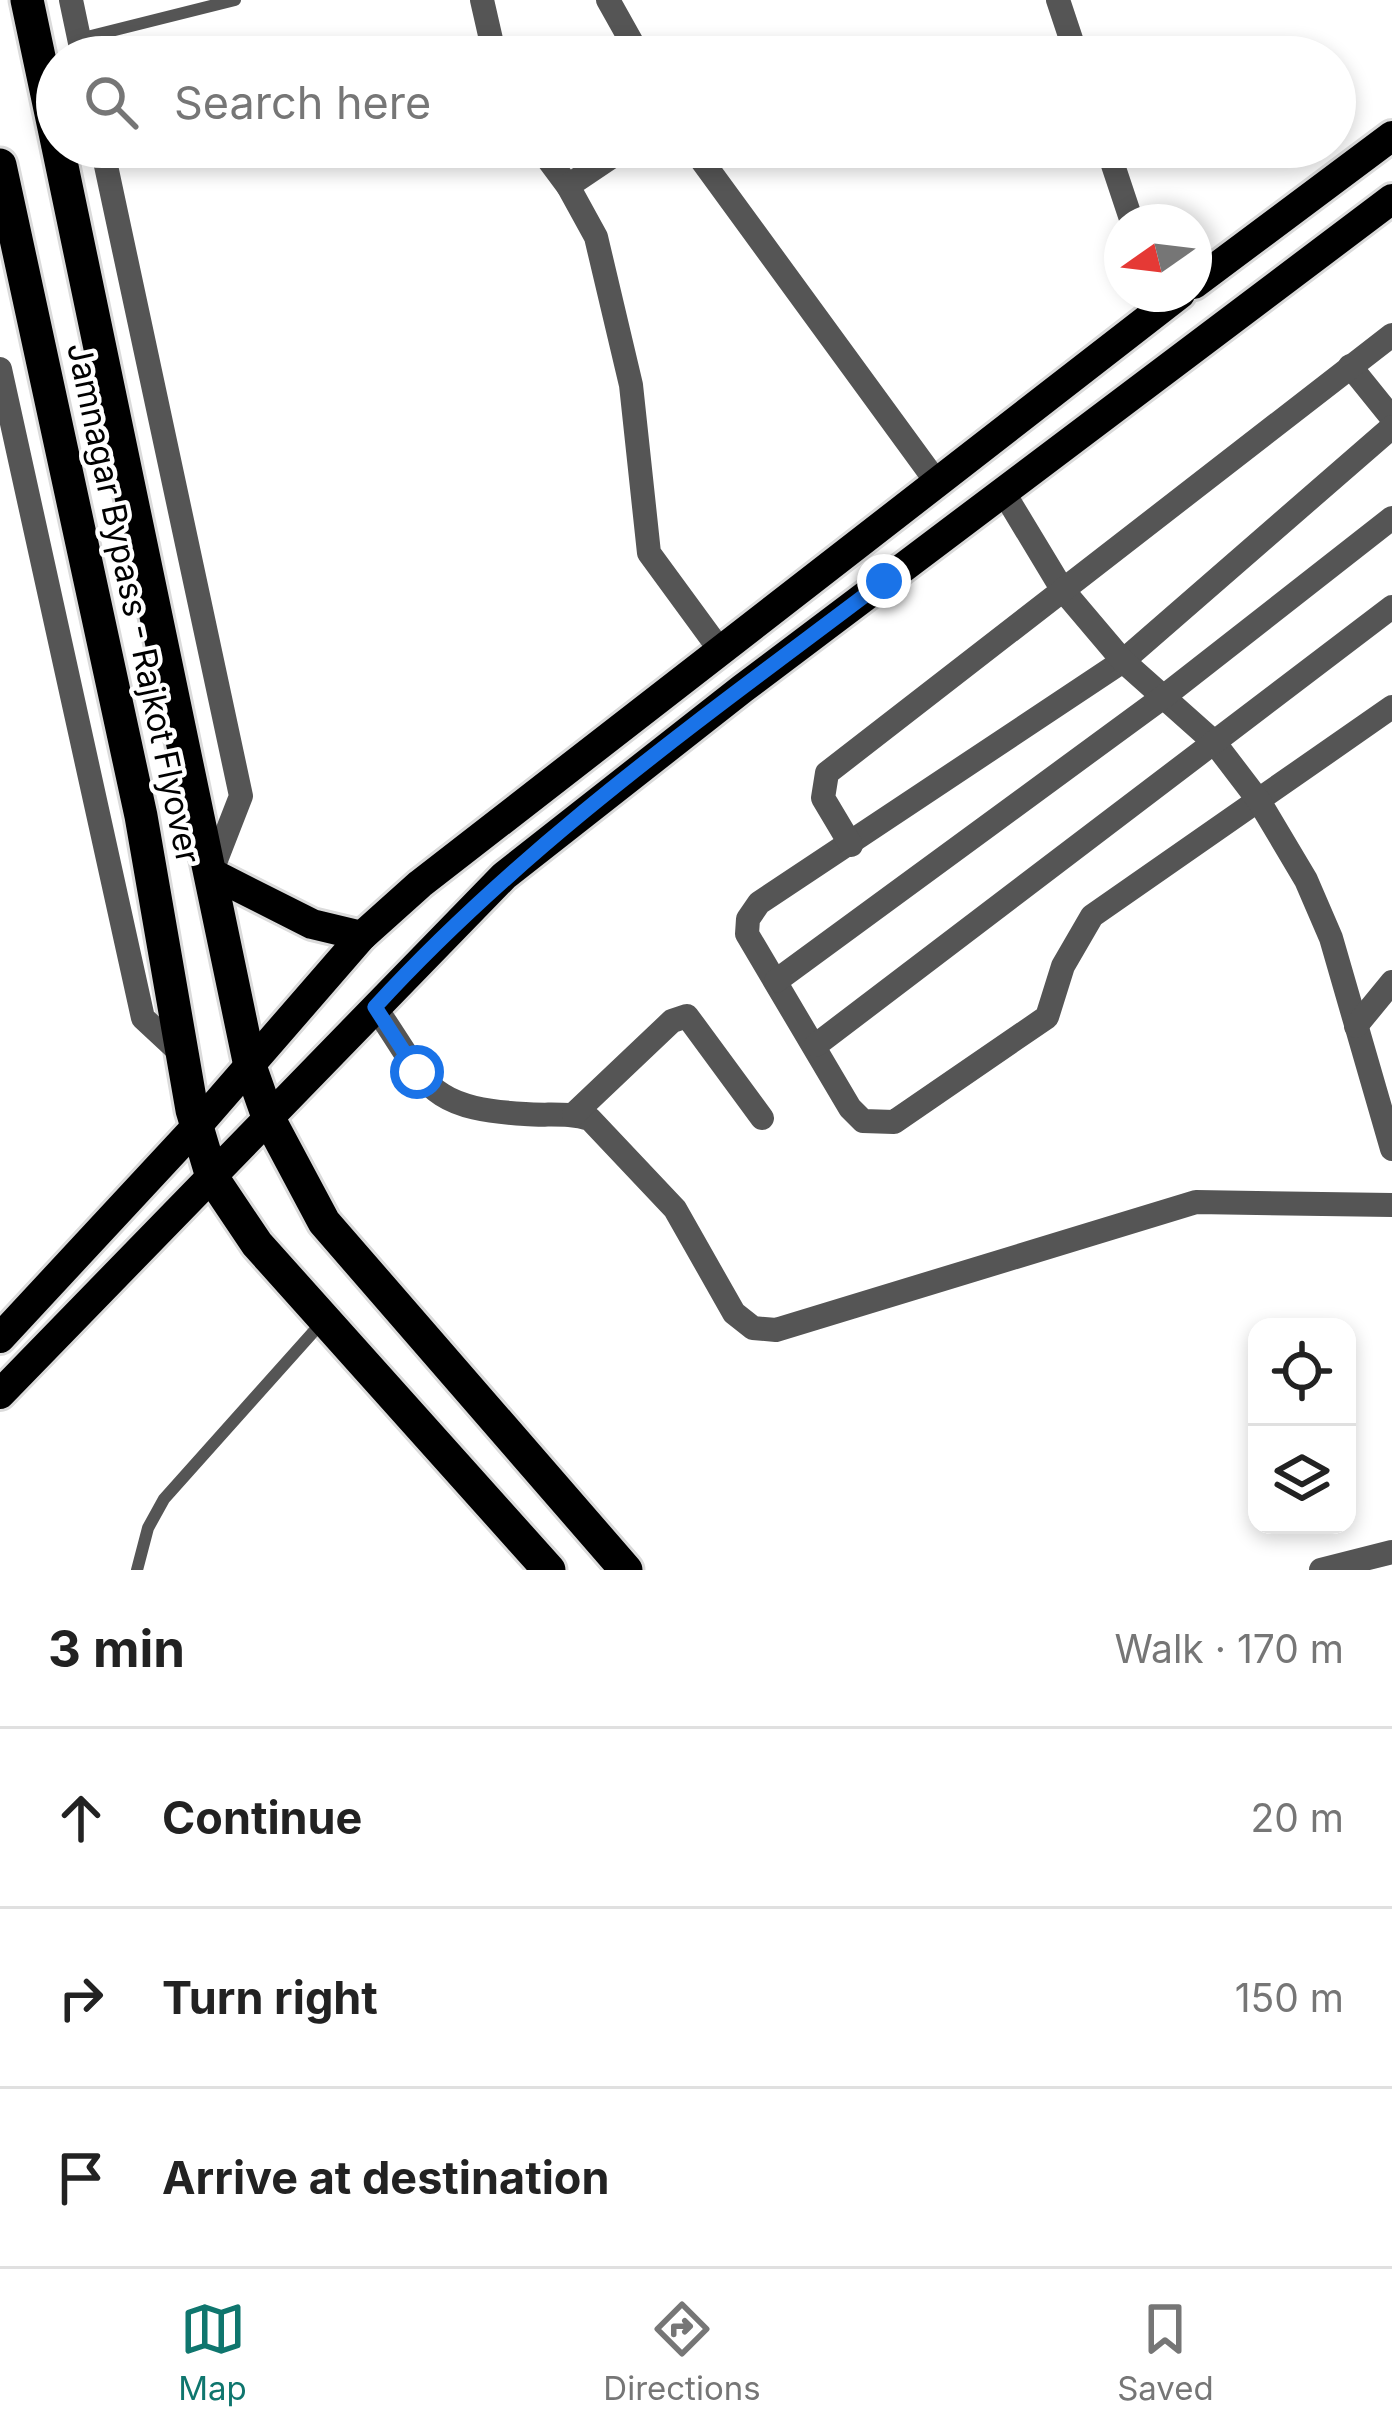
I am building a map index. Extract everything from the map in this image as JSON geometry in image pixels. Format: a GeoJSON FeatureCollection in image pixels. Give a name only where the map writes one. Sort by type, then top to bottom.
{"type":"FeatureCollection","features":[{"type":"Feature","properties":{"kind":"highway","name":"Jamnagar Bypass - Rajkot Flyover"},"geometry":{"type":"LineString","coordinates":[[27,0],[36,44]]}},
{"type":"Feature","properties":{"kind":"highway","name":"Jamnagar Bypass - Rajkot Flyover"},"geometry":{"type":"LineString","coordinates":[[0,165],[141,816],[197,1126],[212,1177],[257,1244],[549,1570]]}},
{"type":"Feature","properties":{"kind":"highway","name":"Jamnagar Bypass - Rajkot Flyover"},"geometry":{"type":"LineString","coordinates":[[62,168],[250,1066],[268,1117],[323,1222],[626,1570]]}},
{"type":"Feature","properties":{"kind":"main road"},"geometry":{"type":"LineString","coordinates":[[1356,163],[1392,136]]}},
{"type":"Feature","properties":{"kind":"main road"},"geometry":{"type":"LineString","coordinates":[[1212,271],[1349,168]]}},
{"type":"Feature","properties":{"kind":"main road"},"geometry":{"type":"LineString","coordinates":[[0,1394],[465,912],[559,829],[1392,199]]}},
{"type":"Feature","properties":{"kind":"main road"},"geometry":{"type":"LineString","coordinates":[[0,1338],[197,1126],[362,937],[488,826],[938,484],[1150,312]]}},
{"type":"Feature","properties":{"kind":"main road"},"geometry":{"type":"LineString","coordinates":[[212,873],[312,924],[362,937]]}},
{"type":"Feature","properties":{"kind":"street"},"geometry":{"type":"LineString","coordinates":[[71,0],[78,36]]}},
{"type":"Feature","properties":{"kind":"street"},"geometry":{"type":"LineString","coordinates":[[482,0],[490,36]]}},
{"type":"Feature","properties":{"kind":"street"},"geometry":{"type":"LineString","coordinates":[[608,0],[628,36]]}},
{"type":"Feature","properties":{"kind":"street"},"geometry":{"type":"LineString","coordinates":[[1058,0],[1070,36]]}},
{"type":"Feature","properties":{"kind":"street"},"geometry":{"type":"LineString","coordinates":[[106,168],[241,796],[212,873]]}},
{"type":"Feature","properties":{"kind":"street"},"geometry":{"type":"LineString","coordinates":[[555,168],[596,237],[631,385],[649,553],[720,650]]}},
{"type":"Feature","properties":{"kind":"street"},"geometry":{"type":"LineString","coordinates":[[568,186],[595,168]]}},
{"type":"Feature","properties":{"kind":"street"},"geometry":{"type":"LineString","coordinates":[[707,168],[938,484]]}},
{"type":"Feature","properties":{"kind":"street"},"geometry":{"type":"LineString","coordinates":[[1114,168],[1126,204]]}},
{"type":"Feature","properties":{"kind":"street"},"geometry":{"type":"LineString","coordinates":[[850,845],[823,798],[827,773],[1392,335]]}},
{"type":"Feature","properties":{"kind":"street"},"geometry":{"type":"LineString","coordinates":[[1350,367],[1392,423],[1123,661],[760,903],[748,919],[747,934],[863,1121],[894,1122],[1047,1017],[1063,966],[1092,916],[1392,707]]}},
{"type":"Feature","properties":{"kind":"street"},"geometry":{"type":"LineString","coordinates":[[0,369],[143,1018],[186,1058]]}},
{"type":"Feature","properties":{"kind":"street"},"geometry":{"type":"LineString","coordinates":[[1004,493],[1061,589],[1123,661],[1214,742],[1259,802],[1306,880],[1331,938],[1392,1149]]}},
{"type":"Feature","properties":{"kind":"street"},"geometry":{"type":"LineString","coordinates":[[776,981],[1162,698],[1392,518]]}},
{"type":"Feature","properties":{"kind":"street"},"geometry":{"type":"LineString","coordinates":[[816,1045],[1392,607]]}},
{"type":"Feature","properties":{"kind":"street"},"geometry":{"type":"LineString","coordinates":[[1357,1026],[1392,982]]}},
{"type":"Feature","properties":{"kind":"street"},"geometry":{"type":"LineString","coordinates":[[375,1007],[429,1090],[445,1100],[466,1108],[590,1119],[656,1185],[694,1238],[734,1313],[753,1328],[776,1330],[1196,1202],[1392,1205]]}},
{"type":"Feature","properties":{"kind":"street"},"geometry":{"type":"LineString","coordinates":[[574,1114],[672,1021],[687,1016],[763,1118]]}},
{"type":"Feature","properties":{"kind":"street"},"geometry":{"type":"LineString","coordinates":[[1321,1570],[1392,1552]]}},
{"type":"Feature","properties":{"kind":"lane"},"geometry":{"type":"LineString","coordinates":[[120,36],[235,0]]}},
{"type":"Feature","properties":{"kind":"lane"},"geometry":{"type":"LineString","coordinates":[[136,1570],[164,1499],[325,1318]]}},
{"type":"Feature","properties":{"kind":"route"},"geometry":{"type":"LineString","coordinates":[[417,1072],[375,1007],[426,952],[559,829],[884,581]]}}]}
